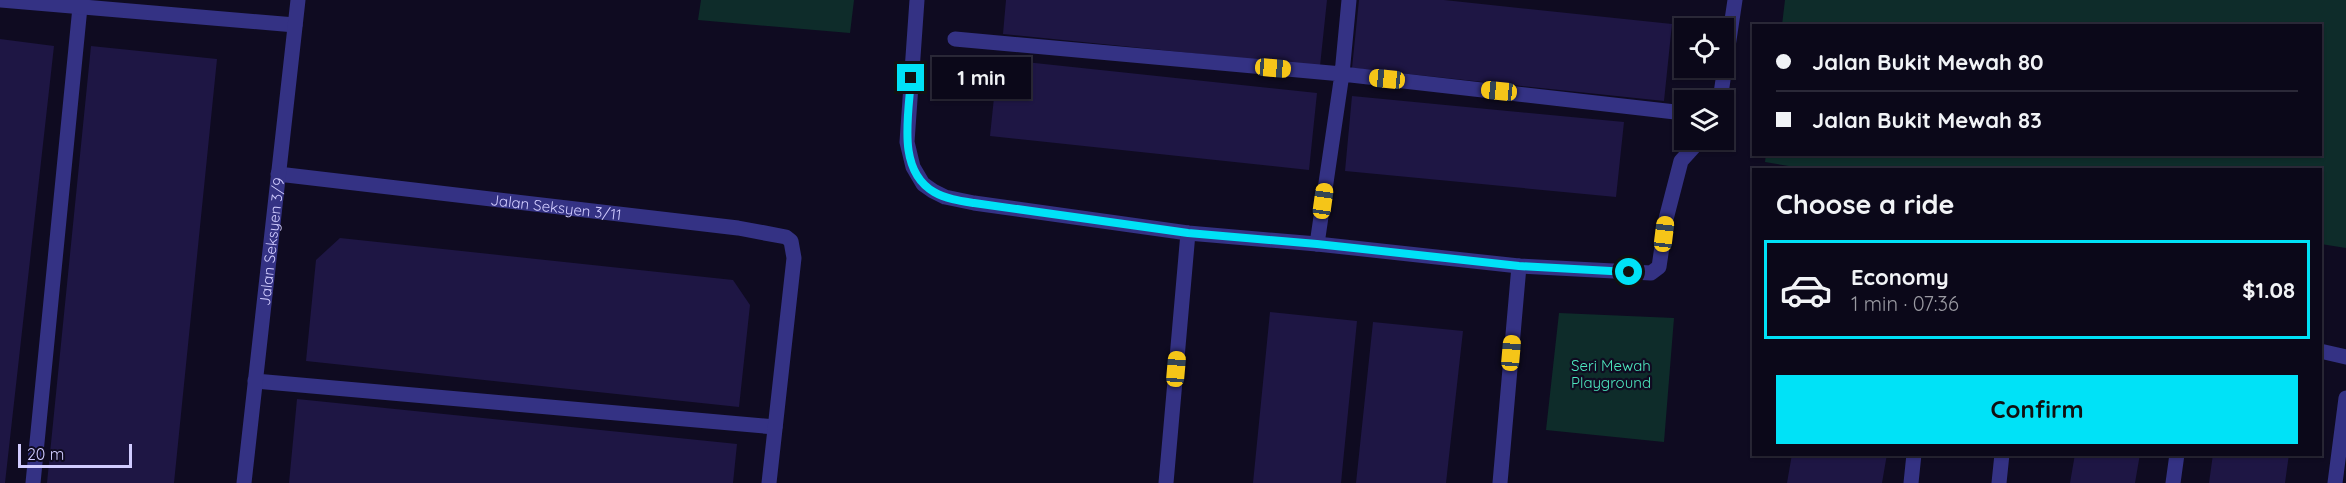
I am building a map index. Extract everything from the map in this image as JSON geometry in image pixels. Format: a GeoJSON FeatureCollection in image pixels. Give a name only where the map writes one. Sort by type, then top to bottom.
{"type":"FeatureCollection","features":[{"type":"Feature","properties":{"kind":"street"},"geometry":{"type":"LineString","coordinates":[[1,0],[295,26]]}},
{"type":"Feature","properties":{"kind":"street","name":"Jalan Seksyen 3/9"},"geometry":{"type":"LineString","coordinates":[[244,483],[297,0]]}},
{"type":"Feature","properties":{"kind":"street"},"geometry":{"type":"LineString","coordinates":[[917,0],[907,142],[913,167],[923,184],[945,197],[974,203],[1188,233],[1317,244],[1519,266],[1651,273],[1659,267],[1666,219],[1681,161],[1691,150]]}},
{"type":"Feature","properties":{"kind":"street"},"geometry":{"type":"LineString","coordinates":[[1317,244],[1342,74],[1349,0]]}},
{"type":"Feature","properties":{"kind":"street"},"geometry":{"type":"LineString","coordinates":[[1722,90],[1735,0]]}},
{"type":"Feature","properties":{"kind":"street"},"geometry":{"type":"LineString","coordinates":[[33,483],[80,7]]}},
{"type":"Feature","properties":{"kind":"street"},"geometry":{"type":"LineString","coordinates":[[955,39],[1342,74],[1674,112]]}},
{"type":"Feature","properties":{"kind":"street","name":"Jalan Seksyen 3/11"},"geometry":{"type":"LineString","coordinates":[[278,174],[779,234],[791,241],[794,248],[775,427]]}},
{"type":"Feature","properties":{"kind":"street"},"geometry":{"type":"LineString","coordinates":[[1166,483],[1188,233]]}},
{"type":"Feature","properties":{"kind":"street"},"geometry":{"type":"LineString","coordinates":[[1500,483],[1519,266]]}},
{"type":"Feature","properties":{"kind":"street"},"geometry":{"type":"LineString","coordinates":[[2322,351],[2346,357]]}},
{"type":"Feature","properties":{"kind":"street"},"geometry":{"type":"LineString","coordinates":[[255,381],[775,427],[769,483]]}},
{"type":"Feature","properties":{"kind":"street"},"geometry":{"type":"LineString","coordinates":[[2335,483],[2346,399]]}},
{"type":"Feature","properties":{"kind":"street"},"geometry":{"type":"LineString","coordinates":[[1911,483],[1914,456]]}},
{"type":"Feature","properties":{"kind":"street"},"geometry":{"type":"LineString","coordinates":[[1999,483],[2002,456]]}},
{"type":"Feature","properties":{"kind":"street"},"geometry":{"type":"LineString","coordinates":[[2173,483],[2177,456]]}},
{"type":"Feature","properties":{"kind":"green space"},"geometry":{"type":"Polygon","coordinates":[[[701,0],[854,0],[850,33],[698,20],[701,0]]]}},
{"type":"Feature","properties":{"kind":"green space"},"geometry":{"type":"Polygon","coordinates":[[[1785,0],[2346,0],[2346,248],[2322,244],[2322,168],[1801,168],[1765,162],[1766,156],[2322,156],[2322,24],[1782,24],[1785,0]]]}},
{"type":"Feature","properties":{"kind":"green space","name":"Seri Mewah Playground"},"geometry":{"type":"Polygon","coordinates":[[[1559,313],[1674,318],[1664,442],[1546,430],[1559,313]]]}},
{"type":"Feature","properties":{"kind":"building"},"geometry":{"type":"Polygon","coordinates":[[[1006,0],[1327,0],[1320,66],[1003,34],[1006,0]]]}},
{"type":"Feature","properties":{"kind":"building"},"geometry":{"type":"Polygon","coordinates":[[[1359,0],[1444,0],[1672,24],[1664,101],[1352,68],[1359,0]]]}},
{"type":"Feature","properties":{"kind":"building"},"geometry":{"type":"Polygon","coordinates":[[[0,39],[54,46],[5,483],[0,483],[0,39]]]}},
{"type":"Feature","properties":{"kind":"building"},"geometry":{"type":"Polygon","coordinates":[[[91,46],[217,59],[174,483],[47,483],[91,46]]]}},
{"type":"Feature","properties":{"kind":"building"},"geometry":{"type":"Polygon","coordinates":[[[998,59],[1317,93],[1309,170],[990,136],[998,59]]]}},
{"type":"Feature","properties":{"kind":"building"},"geometry":{"type":"Polygon","coordinates":[[[1352,96],[1624,122],[1616,197],[1345,171],[1352,96]]]}},
{"type":"Feature","properties":{"kind":"building"},"geometry":{"type":"Polygon","coordinates":[[[340,238],[733,280],[750,305],[739,407],[306,361],[316,260],[340,238]]]}},
{"type":"Feature","properties":{"kind":"building"},"geometry":{"type":"Polygon","coordinates":[[[1270,312],[1357,321],[1341,483],[1253,483],[1270,312]]]}},
{"type":"Feature","properties":{"kind":"building"},"geometry":{"type":"Polygon","coordinates":[[[1373,322],[1463,331],[1446,483],[1356,483],[1373,322]]]}},
{"type":"Feature","properties":{"kind":"building"},"geometry":{"type":"Polygon","coordinates":[[[297,399],[737,444],[733,483],[289,483],[297,399]]]}},
{"type":"Feature","properties":{"kind":"building"},"geometry":{"type":"Polygon","coordinates":[[[1792,456],[1887,456],[1882,483],[1787,483],[1792,456]]]}},
{"type":"Feature","properties":{"kind":"building"},"geometry":{"type":"Polygon","coordinates":[[[2075,456],[2140,456],[2135,483],[2070,483],[2075,456]]]}},
{"type":"Feature","properties":{"kind":"building"},"geometry":{"type":"Polygon","coordinates":[[[2213,456],[2289,456],[2285,483],[2209,483],[2213,456]]]}},
{"type":"Feature","properties":{"kind":"route"},"geometry":{"type":"LineString","coordinates":[[911,78],[907,142],[913,167],[923,184],[945,197],[1188,233],[1317,244],[1519,266],[1629,272]]}}]}
